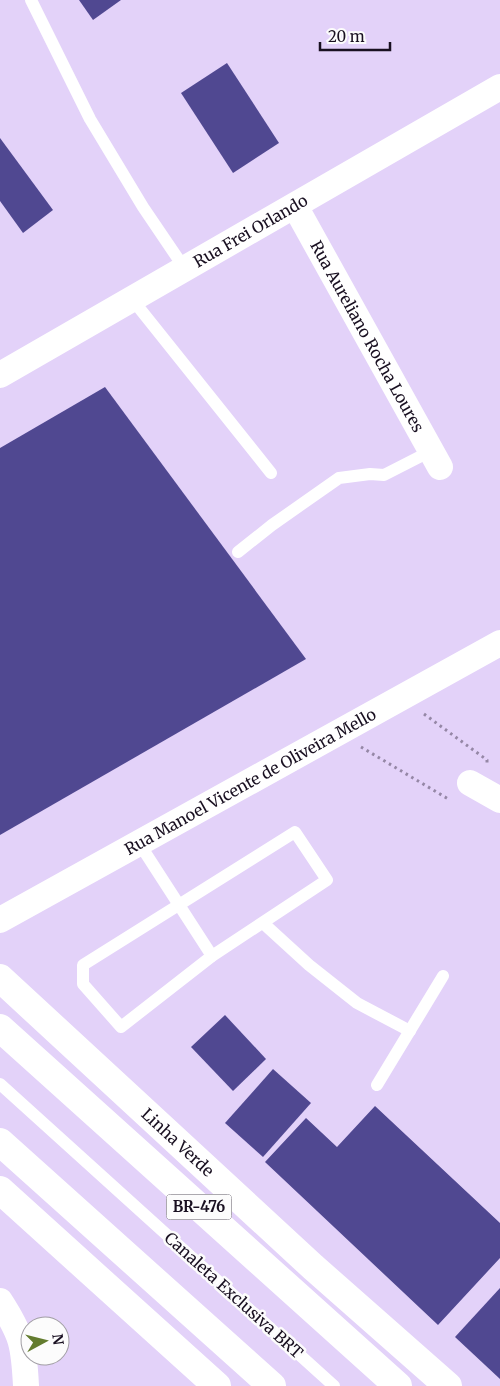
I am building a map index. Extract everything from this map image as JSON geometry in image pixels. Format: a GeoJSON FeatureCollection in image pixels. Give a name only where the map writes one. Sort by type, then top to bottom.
{"type":"FeatureCollection","features":[{"type":"Feature","properties":{"kind":"main road","name":"Linha Verde"},"geometry":{"type":"LineString","coordinates":[[0,978],[313,1267],[448,1386]]}},
{"type":"Feature","properties":{"kind":"main road","name":"Linha Verde"},"geometry":{"type":"LineString","coordinates":[[0,1028],[398,1386]]}},
{"type":"Feature","properties":{"kind":"main road"},"geometry":{"type":"LineString","coordinates":[[0,1142],[272,1386]]}},
{"type":"Feature","properties":{"kind":"main road"},"geometry":{"type":"LineString","coordinates":[[0,1190],[217,1386]]}},
{"type":"Feature","properties":{"kind":"street","name":"Rua Frei Orlando"},"geometry":{"type":"LineString","coordinates":[[0,375],[500,88]]}},
{"type":"Feature","properties":{"kind":"street","name":"Rua Aureliano Rocha Loures"},"geometry":{"type":"LineString","coordinates":[[295,206],[435,459]]}},
{"type":"Feature","properties":{"kind":"street","name":"Rua Manoel Vicente de Oliveira Mello"},"geometry":{"type":"LineString","coordinates":[[0,920],[500,643]]}},
{"type":"Feature","properties":{"kind":"street"},"geometry":{"type":"LineString","coordinates":[[0,1302],[15,1323],[21,1338],[25,1358],[26,1386]]}},
{"type":"Feature","properties":{"kind":"lane"},"geometry":{"type":"LineString","coordinates":[[31,0],[90,119],[142,207],[185,269]]}},
{"type":"Feature","properties":{"kind":"lane"},"geometry":{"type":"LineString","coordinates":[[132,299],[270,473]]}},
{"type":"Feature","properties":{"kind":"lane"},"geometry":{"type":"LineString","coordinates":[[238,552],[272,525],[339,478],[370,474],[384,475],[435,459]]}},
{"type":"Feature","properties":{"kind":"lane"},"geometry":{"type":"LineString","coordinates":[[295,832],[327,880],[212,956],[121,1026],[83,984],[83,965],[178,904],[295,832]]}},
{"type":"Feature","properties":{"kind":"lane"},"geometry":{"type":"LineString","coordinates":[[138,843],[212,956]]}},
{"type":"Feature","properties":{"kind":"lane"},"geometry":{"type":"LineString","coordinates":[[263,922],[309,965],[357,1004],[410,1030]]}},
{"type":"Feature","properties":{"kind":"lane"},"geometry":{"type":"LineString","coordinates":[[377,1085],[443,976]]}},
{"type":"Feature","properties":{"kind":"lane","name":"Canaleta Exclusiva BRT"},"geometry":{"type":"LineString","coordinates":[[0,1084],[334,1386]]}},
{"type":"Feature","properties":{"kind":"path"},"geometry":{"type":"LineString","coordinates":[[336,733],[462,806],[483,791],[488,773],[487,760],[401,697]]}},
{"type":"Feature","properties":{"kind":"building"},"geometry":{"type":"Polygon","coordinates":[[[79,0],[121,0],[93,20],[79,0]]]}},
{"type":"Feature","properties":{"kind":"building"},"geometry":{"type":"Polygon","coordinates":[[[227,63],[279,143],[233,173],[181,93],[227,63]]]}},
{"type":"Feature","properties":{"kind":"building"},"geometry":{"type":"Polygon","coordinates":[[[0,138],[53,210],[23,233],[0,201],[0,138]]]}},
{"type":"Feature","properties":{"kind":"building"},"geometry":{"type":"Polygon","coordinates":[[[105,387],[306,659],[0,835],[0,448],[105,387]]]}},
{"type":"Feature","properties":{"kind":"building"},"geometry":{"type":"Polygon","coordinates":[[[225,1015],[266,1059],[233,1091],[191,1047],[225,1015]]]}},
{"type":"Feature","properties":{"kind":"building"},"geometry":{"type":"Polygon","coordinates":[[[273,1069],[311,1103],[263,1157],[225,1123],[273,1069]]]}},
{"type":"Feature","properties":{"kind":"building"},"geometry":{"type":"Polygon","coordinates":[[[375,1106],[500,1223],[500,1258],[438,1325],[265,1162],[306,1118],[337,1147],[375,1106]]]}},
{"type":"Feature","properties":{"kind":"building"},"geometry":{"type":"Polygon","coordinates":[[[500,1288],[500,1379],[455,1337],[500,1288]]]}}]}
